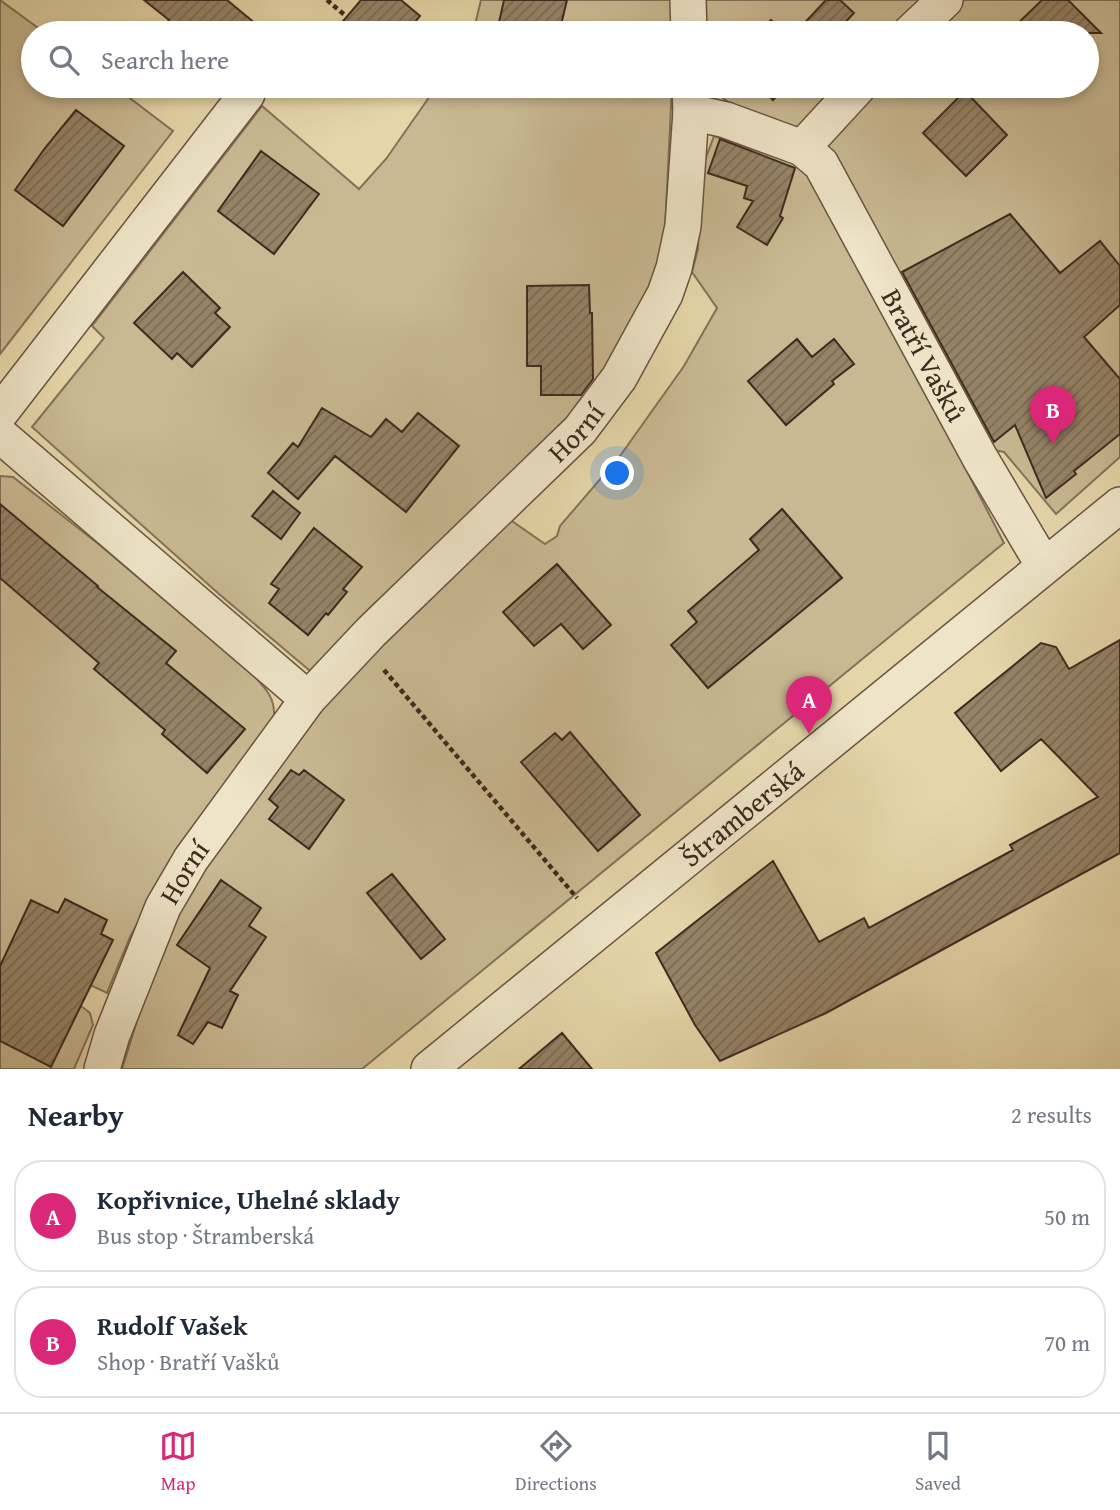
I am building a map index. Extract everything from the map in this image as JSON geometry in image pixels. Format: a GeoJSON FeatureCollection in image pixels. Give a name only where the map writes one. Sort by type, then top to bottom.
{"type":"FeatureCollection","features":[{"type":"Feature","properties":{"kind":"street"},"geometry":{"type":"LineString","coordinates":[[688,0],[689,21]]}},
{"type":"Feature","properties":{"kind":"street"},"geometry":{"type":"LineString","coordinates":[[922,21],[944,0]]}},
{"type":"Feature","properties":{"kind":"street"},"geometry":{"type":"LineString","coordinates":[[0,413],[244,98]]}},
{"type":"Feature","properties":{"kind":"street"},"geometry":{"type":"LineString","coordinates":[[802,148],[848,98]]}},
{"type":"Feature","properties":{"kind":"street","name":"Bratří Vašků"},"geometry":{"type":"LineString","coordinates":[[691,99],[726,120],[802,148],[821,164],[980,458],[1044,566]]}},
{"type":"Feature","properties":{"kind":"street","name":"Horní"},"geometry":{"type":"LineString","coordinates":[[102,1069],[112,1035],[163,907],[191,859],[308,699],[360,643],[580,430],[619,378],[665,294],[674,268],[683,226],[691,99]]}},
{"type":"Feature","properties":{"kind":"street"},"geometry":{"type":"LineString","coordinates":[[0,435],[308,699]]}},
{"type":"Feature","properties":{"kind":"street","name":"Štramberská"},"geometry":{"type":"LineString","coordinates":[[429,1069],[1120,505]]}},
{"type":"Feature","properties":{"kind":"path"},"geometry":{"type":"LineString","coordinates":[[327,0],[347,16]]}},
{"type":"Feature","properties":{"kind":"path"},"geometry":{"type":"LineString","coordinates":[[360,643],[578,900]]}},
{"type":"Feature","properties":{"kind":"shaded area"},"geometry":{"type":"Polygon","coordinates":[[[0,0],[29,21],[21,21],[21,98],[130,98],[173,131],[0,354],[0,0]]]}},
{"type":"Feature","properties":{"kind":"shaded area"},"geometry":{"type":"Polygon","coordinates":[[[481,0],[675,0],[674,21],[476,21],[481,0]]]}},
{"type":"Feature","properties":{"kind":"shaded area"},"geometry":{"type":"Polygon","coordinates":[[[700,0],[924,0],[903,21],[699,21],[700,0]]]}},
{"type":"Feature","properties":{"kind":"shaded area"},"geometry":{"type":"Polygon","coordinates":[[[964,0],[1120,0],[1120,457],[1056,514],[1004,452],[988,449],[823,147],[863,98],[1099,98],[1099,21],[940,21],[964,0]]]}},
{"type":"Feature","properties":{"kind":"shaded area"},"geometry":{"type":"Polygon","coordinates":[[[429,98],[671,98],[664,250],[655,285],[594,396],[316,676],[219,594],[32,427],[104,338],[92,326],[262,106],[359,189],[386,159],[429,98]]]}},
{"type":"Feature","properties":{"kind":"shaded area"},"geometry":{"type":"Polygon","coordinates":[[[723,98],[827,98],[798,127],[750,116],[723,98]]]}},
{"type":"Feature","properties":{"kind":"shaded area"},"geometry":{"type":"Polygon","coordinates":[[[714,136],[796,164],[812,178],[1004,543],[362,1069],[122,1069],[151,976],[178,903],[275,769],[366,653],[509,519],[545,544],[557,536],[560,526],[620,456],[684,366],[717,308],[692,272],[698,249],[701,171],[714,136]]]}},
{"type":"Feature","properties":{"kind":"shaded area"},"geometry":{"type":"Polygon","coordinates":[[[0,476],[13,477],[101,546],[254,676],[269,694],[274,710],[274,716],[167,870],[130,937],[107,993],[27,955],[18,973],[90,1013],[93,1025],[74,1069],[0,1069],[0,476]]]}},
{"type":"Feature","properties":{"kind":"building"},"geometry":{"type":"Polygon","coordinates":[[[144,0],[227,0],[252,21],[168,21],[144,0]]]}},
{"type":"Feature","properties":{"kind":"building"},"geometry":{"type":"Polygon","coordinates":[[[361,0],[401,0],[420,16],[416,21],[343,21],[361,0]]]}},
{"type":"Feature","properties":{"kind":"building"},"geometry":{"type":"Polygon","coordinates":[[[504,0],[567,0],[562,21],[499,21],[504,0]]]}},
{"type":"Feature","properties":{"kind":"building"},"geometry":{"type":"Polygon","coordinates":[[[826,0],[840,0],[854,13],[846,21],[806,21],[826,0]]]}},
{"type":"Feature","properties":{"kind":"building"},"geometry":{"type":"Polygon","coordinates":[[[1042,0],[1068,0],[1089,21],[1020,21],[1042,0]]]}},
{"type":"Feature","properties":{"kind":"building"},"geometry":{"type":"Polygon","coordinates":[[[958,98],[972,98],[1007,135],[966,176],[923,133],[958,98]]]}},
{"type":"Feature","properties":{"kind":"building"},"geometry":{"type":"Polygon","coordinates":[[[76,110],[124,146],[63,226],[15,190],[76,110]]]}},
{"type":"Feature","properties":{"kind":"building"},"geometry":{"type":"Polygon","coordinates":[[[720,139],[795,168],[780,216],[783,218],[767,245],[737,227],[753,201],[744,198],[747,186],[708,173],[720,139]]]}},
{"type":"Feature","properties":{"kind":"building"},"geometry":{"type":"Polygon","coordinates":[[[261,151],[319,194],[274,254],[218,211],[261,151]]]}},
{"type":"Feature","properties":{"kind":"building"},"geometry":{"type":"Polygon","coordinates":[[[1010,214],[1060,273],[1100,241],[1120,266],[1120,305],[1084,337],[1120,379],[1120,434],[1074,471],[1076,474],[1046,498],[1015,425],[994,442],[902,272],[1010,214]]]}},
{"type":"Feature","properties":{"kind":"building"},"geometry":{"type":"Polygon","coordinates":[[[183,272],[220,308],[215,313],[230,327],[192,367],[177,353],[172,359],[134,323],[183,272]]]}},
{"type":"Feature","properties":{"kind":"building"},"geometry":{"type":"Polygon","coordinates":[[[589,285],[593,379],[581,395],[541,395],[541,366],[527,366],[527,286],[589,285]]]}},
{"type":"Feature","properties":{"kind":"building"},"geometry":{"type":"Polygon","coordinates":[[[797,339],[812,357],[834,339],[854,364],[786,425],[748,381],[797,339]]]}},
{"type":"Feature","properties":{"kind":"building"},"geometry":{"type":"Polygon","coordinates":[[[322,408],[371,437],[386,419],[402,432],[418,413],[459,446],[406,512],[335,456],[298,499],[268,473],[293,443],[298,447],[322,408]]]}},
{"type":"Feature","properties":{"kind":"building"},"geometry":{"type":"Polygon","coordinates":[[[273,491],[300,513],[281,539],[252,516],[273,491]]]}},
{"type":"Feature","properties":{"kind":"building"},"geometry":{"type":"Polygon","coordinates":[[[0,504],[176,651],[166,663],[245,729],[207,773],[162,734],[165,730],[94,669],[99,663],[0,578],[0,504]]]}},
{"type":"Feature","properties":{"kind":"building"},"geometry":{"type":"Polygon","coordinates":[[[782,509],[842,578],[708,688],[671,645],[697,622],[688,611],[759,550],[750,539],[782,509]]]}},
{"type":"Feature","properties":{"kind":"building"},"geometry":{"type":"Polygon","coordinates":[[[314,528],[362,567],[343,589],[347,592],[308,635],[269,603],[279,589],[271,584],[314,528]]]}},
{"type":"Feature","properties":{"kind":"building"},"geometry":{"type":"Polygon","coordinates":[[[557,564],[611,625],[583,649],[561,624],[534,646],[503,612],[557,564]]]}},
{"type":"Feature","properties":{"kind":"building"},"geometry":{"type":"Polygon","coordinates":[[[1120,640],[1120,853],[826,1013],[720,1061],[695,1025],[656,953],[773,861],[819,942],[864,918],[869,928],[1013,850],[1010,845],[1098,797],[1041,739],[1001,771],[955,713],[1041,643],[1056,647],[1069,669],[1120,640]]]}},
{"type":"Feature","properties":{"kind":"building"},"geometry":{"type":"Polygon","coordinates":[[[570,732],[640,815],[598,851],[521,762],[555,733],[562,740],[570,732]]]}},
{"type":"Feature","properties":{"kind":"building"},"geometry":{"type":"Polygon","coordinates":[[[291,770],[299,775],[304,770],[344,800],[309,849],[269,819],[278,807],[269,799],[291,770]]]}},
{"type":"Feature","properties":{"kind":"building"},"geometry":{"type":"Polygon","coordinates":[[[392,874],[445,939],[421,959],[367,893],[392,874]]]}},
{"type":"Feature","properties":{"kind":"building"},"geometry":{"type":"Polygon","coordinates":[[[221,880],[261,908],[249,926],[266,937],[230,991],[238,995],[222,1028],[208,1022],[193,1044],[178,1035],[210,968],[177,945],[221,880]]]}},
{"type":"Feature","properties":{"kind":"building"},"geometry":{"type":"Polygon","coordinates":[[[65,899],[107,920],[101,934],[113,940],[51,1067],[0,1041],[0,966],[31,900],[58,913],[65,899]]]}},
{"type":"Feature","properties":{"kind":"building"},"geometry":{"type":"Polygon","coordinates":[[[562,1033],[592,1069],[519,1069],[562,1033]]]}},
{"type":"Feature","properties":{"kind":"place","name":"Rudolf Vašek"},"geometry":{"type":"Point","coordinates":[1053,444]}},
{"type":"Feature","properties":{"kind":"place","name":"Kopřivnice, Uhelné sklady"},"geometry":{"type":"Point","coordinates":[809,734]}}]}
